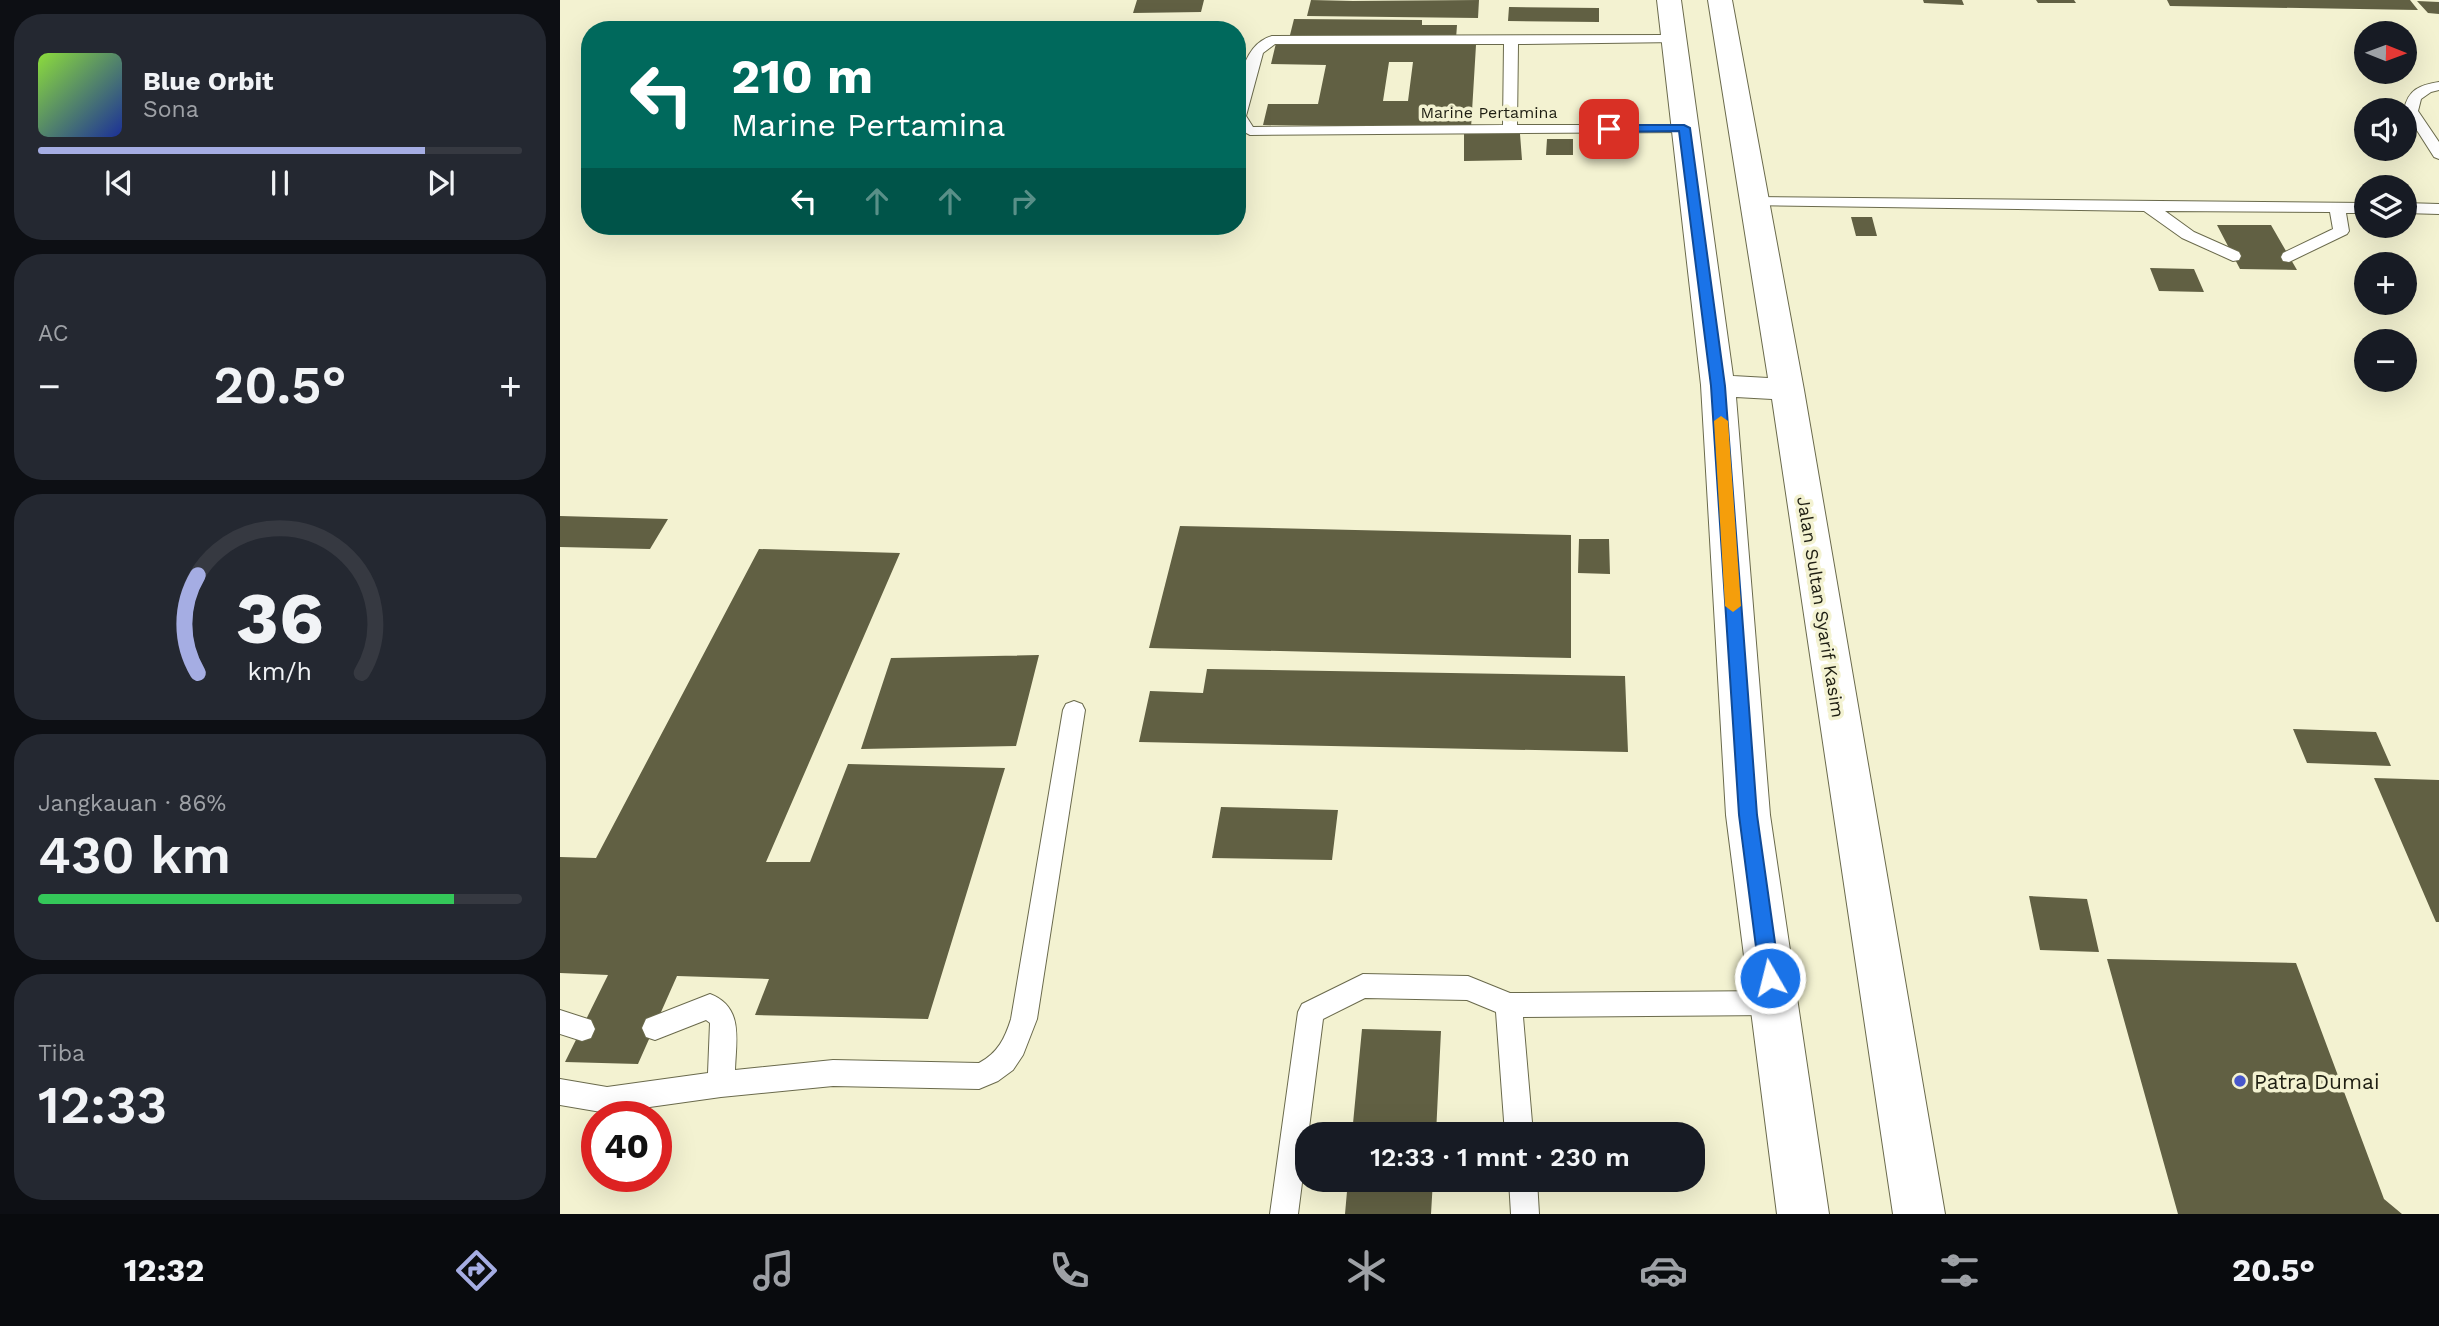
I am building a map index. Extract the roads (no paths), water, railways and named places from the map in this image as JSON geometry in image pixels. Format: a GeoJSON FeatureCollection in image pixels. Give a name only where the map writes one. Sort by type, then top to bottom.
{"type":"FeatureCollection","features":[{"type":"Feature","properties":{"kind":"street"},"geometry":{"type":"LineString","coordinates":[[1669,0],[1718,386],[1748,815],[1803,1214]]}},
{"type":"Feature","properties":{"kind":"street","name":"Jalan Sultan Syarif Kasim"},"geometry":{"type":"LineString","coordinates":[[1720,0],[1787,390],[1919,1214]]}},
{"type":"Feature","properties":{"kind":"street"},"geometry":{"type":"LineString","coordinates":[[1718,386],[1787,390]]}},
{"type":"Feature","properties":{"kind":"lane"},"geometry":{"type":"LineString","coordinates":[[1510,129],[1511,41],[1674,39]]}},
{"type":"Feature","properties":{"kind":"lane","name":"Marine Pertamina"},"geometry":{"type":"LineString","coordinates":[[1246,91],[1257,51],[1265,43],[1281,40],[1511,41]]}},
{"type":"Feature","properties":{"kind":"lane"},"geometry":{"type":"LineString","coordinates":[[2439,86],[2427,88],[2414,97],[2411,111],[2439,153]]}},
{"type":"Feature","properties":{"kind":"lane","name":"Marine Pertamina"},"geometry":{"type":"LineString","coordinates":[[1246,127],[1250,131],[1684,128]]}},
{"type":"Feature","properties":{"kind":"lane"},"geometry":{"type":"LineString","coordinates":[[1753,202],[2354,208]]}},
{"type":"Feature","properties":{"kind":"lane"},"geometry":{"type":"LineString","coordinates":[[2148,206],[2188,234],[2233,256]]}},
{"type":"Feature","properties":{"kind":"lane"},"geometry":{"type":"LineString","coordinates":[[2289,257],[2341,231],[2337,208]]}},
{"type":"Feature","properties":{"kind":"lane"},"geometry":{"type":"LineString","coordinates":[[2417,208],[2439,209]]}},
{"type":"Feature","properties":{"kind":"lane"},"geometry":{"type":"LineString","coordinates":[[560,1092],[607,1100],[721,1084],[833,1073],[979,1076],[992,1073],[1002,1066],[1016,1046],[1024,1019],[1074,710]]}},
{"type":"Feature","properties":{"kind":"lane"},"geometry":{"type":"LineString","coordinates":[[1284,1214],[1311,1012],[1363,986],[1468,988],[1509,1005],[1773,1003]]}},
{"type":"Feature","properties":{"kind":"lane"},"geometry":{"type":"LineString","coordinates":[[1509,1005],[1518,1122]]}},
{"type":"Feature","properties":{"kind":"lane"},"geometry":{"type":"LineString","coordinates":[[654,1028],[710,1006],[723,1017],[721,1084]]}},
{"type":"Feature","properties":{"kind":"lane"},"geometry":{"type":"LineString","coordinates":[[1524,1192],[1525,1214]]}},
{"type":"Feature","properties":{"kind":"place","name":"Patra Dumai"},"geometry":{"type":"Point","coordinates":[2240,1081]}}]}
